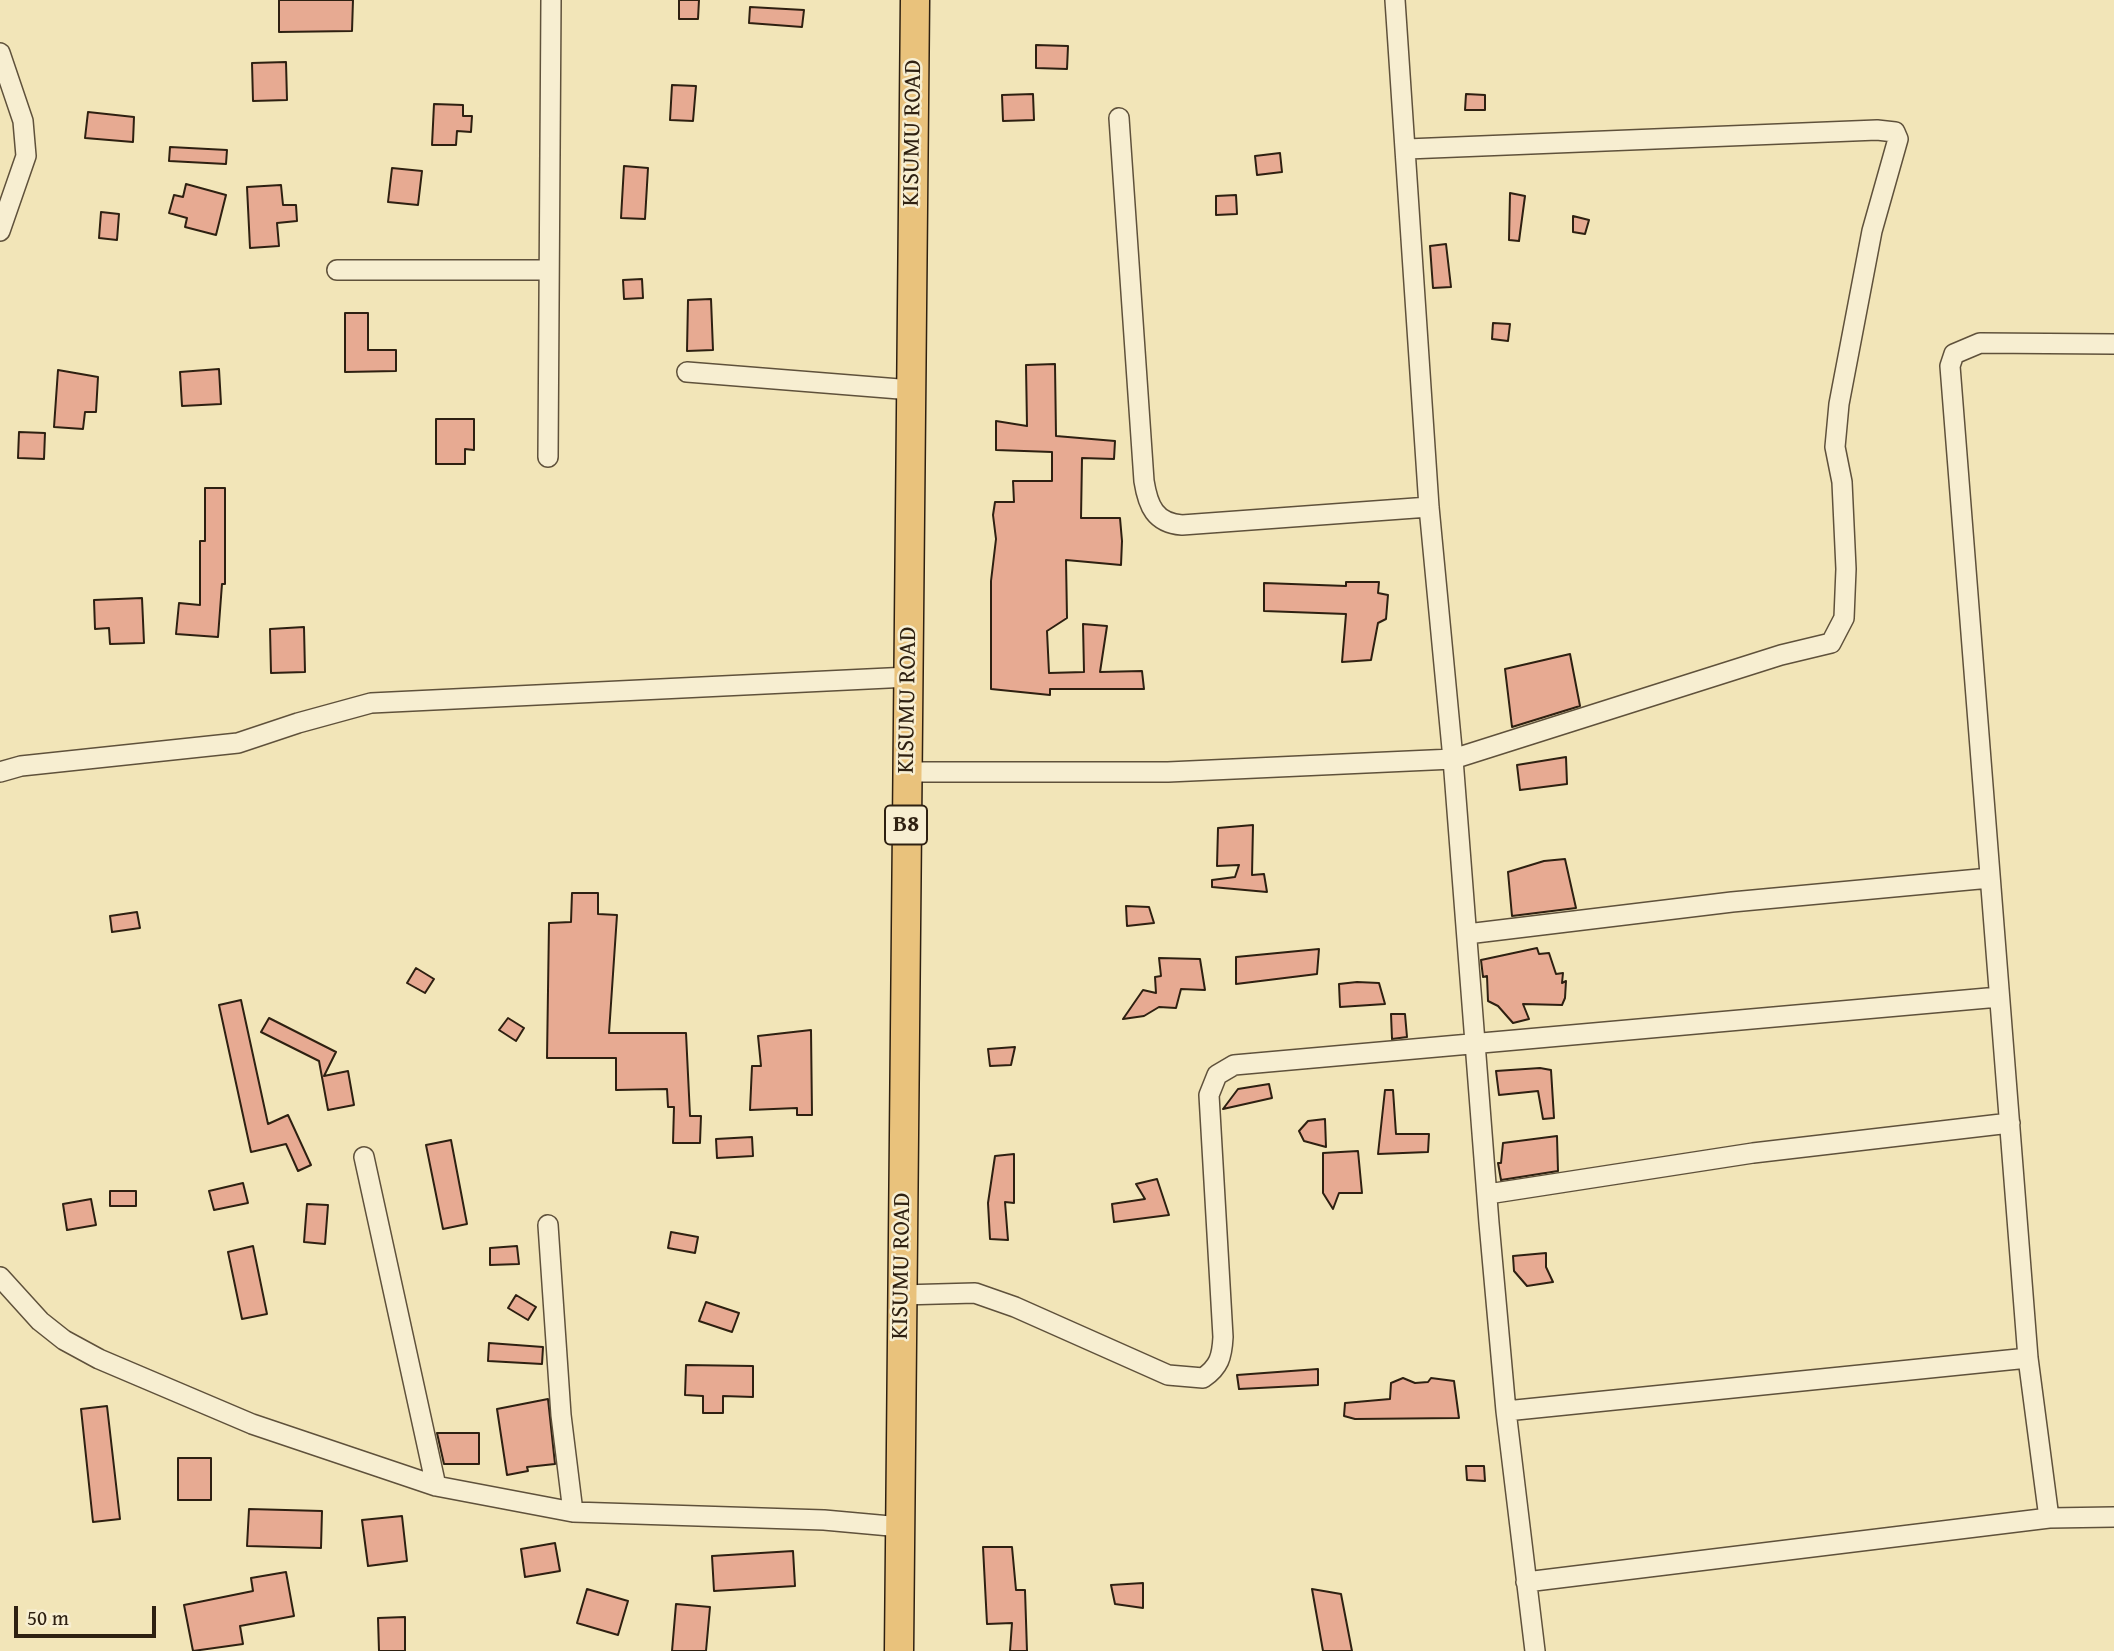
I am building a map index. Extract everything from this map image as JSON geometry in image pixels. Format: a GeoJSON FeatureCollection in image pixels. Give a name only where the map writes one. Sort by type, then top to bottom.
{"type":"FeatureCollection","features":[{"type":"Feature","properties":{"kind":"highway","name":"KISUMU ROAD"},"geometry":{"type":"LineString","coordinates":[[899,1651],[915,0]]}},
{"type":"Feature","properties":{"kind":"street"},"geometry":{"type":"LineString","coordinates":[[548,457],[551,0]]}},
{"type":"Feature","properties":{"kind":"street"},"geometry":{"type":"LineString","coordinates":[[1395,0],[1429,507],[1453,759],[1506,1411],[1535,1651]]}},
{"type":"Feature","properties":{"kind":"street"},"geometry":{"type":"LineString","coordinates":[[0,53],[23,121],[26,156],[0,230]]}},
{"type":"Feature","properties":{"kind":"street"},"geometry":{"type":"LineString","coordinates":[[1119,118],[1144,481],[1147,501],[1155,514],[1167,524],[1182,525],[1429,507]]}},
{"type":"Feature","properties":{"kind":"street"},"geometry":{"type":"LineString","coordinates":[[907,772],[1168,772],[1453,759],[1781,655],[1831,643],[1844,618],[1846,569],[1842,482],[1835,447],[1839,404],[1872,230],[1898,139],[1895,132],[1877,130],[1407,149]]}},
{"type":"Feature","properties":{"kind":"street"},"geometry":{"type":"LineString","coordinates":[[337,270],[549,270]]}},
{"type":"Feature","properties":{"kind":"street"},"geometry":{"type":"LineString","coordinates":[[2049,1518],[2028,1358],[1950,366],[1954,354],[1980,343],[2114,344]]}},
{"type":"Feature","properties":{"kind":"street"},"geometry":{"type":"LineString","coordinates":[[687,372],[912,390]]}},
{"type":"Feature","properties":{"kind":"street"},"geometry":{"type":"LineString","coordinates":[[0,772],[21,766],[229,745],[371,703],[909,677]]}},
{"type":"Feature","properties":{"kind":"street"},"geometry":{"type":"LineString","coordinates":[[1467,934],[1732,902],[1990,878]]}},
{"type":"Feature","properties":{"kind":"street"},"geometry":{"type":"LineString","coordinates":[[901,1295],[975,1293],[1036,1316],[1168,1375],[1203,1378],[1218,1363],[1223,1337],[1209,1096],[1217,1075],[1234,1065],[1999,997]]}},
{"type":"Feature","properties":{"kind":"street"},"geometry":{"type":"LineString","coordinates":[[1488,1194],[1753,1153],[2010,1123]]}},
{"type":"Feature","properties":{"kind":"street"},"geometry":{"type":"LineString","coordinates":[[364,1157],[436,1486]]}},
{"type":"Feature","properties":{"kind":"street"},"geometry":{"type":"LineString","coordinates":[[548,1225],[561,1415],[573,1512]]}},
{"type":"Feature","properties":{"kind":"street"},"geometry":{"type":"LineString","coordinates":[[0,1277],[40,1321],[64,1340],[99,1359],[252,1424],[436,1486],[573,1512],[824,1520],[901,1527]]}},
{"type":"Feature","properties":{"kind":"street"},"geometry":{"type":"LineString","coordinates":[[1506,1411],[2028,1358]]}},
{"type":"Feature","properties":{"kind":"street"},"geometry":{"type":"LineString","coordinates":[[1526,1582],[2049,1518],[2114,1517]]}},
{"type":"Feature","properties":{"kind":"building"},"geometry":{"type":"Polygon","coordinates":[[[279,0],[353,0],[352,31],[279,32],[279,0]]]}},
{"type":"Feature","properties":{"kind":"building"},"geometry":{"type":"Polygon","coordinates":[[[679,0],[699,0],[698,19],[679,19],[679,0]]]}},
{"type":"Feature","properties":{"kind":"building"},"geometry":{"type":"Polygon","coordinates":[[[750,7],[804,10],[802,27],[749,23],[750,7]]]}},
{"type":"Feature","properties":{"kind":"building"},"geometry":{"type":"Polygon","coordinates":[[[1036,45],[1068,46],[1067,69],[1036,68],[1036,45]]]}},
{"type":"Feature","properties":{"kind":"building"},"geometry":{"type":"Polygon","coordinates":[[[286,62],[287,100],[253,101],[252,63],[286,62]]]}},
{"type":"Feature","properties":{"kind":"building"},"geometry":{"type":"Polygon","coordinates":[[[672,85],[696,86],[693,121],[670,120],[672,85]]]}},
{"type":"Feature","properties":{"kind":"building"},"geometry":{"type":"Polygon","coordinates":[[[1033,94],[1034,120],[1003,121],[1002,95],[1033,94]]]}},
{"type":"Feature","properties":{"kind":"building"},"geometry":{"type":"Polygon","coordinates":[[[1466,94],[1485,95],[1485,110],[1465,110],[1466,94]]]}},
{"type":"Feature","properties":{"kind":"building"},"geometry":{"type":"Polygon","coordinates":[[[434,104],[463,105],[463,116],[472,116],[471,132],[457,131],[456,145],[432,145],[434,104]]]}},
{"type":"Feature","properties":{"kind":"building"},"geometry":{"type":"Polygon","coordinates":[[[88,112],[134,117],[133,142],[85,138],[88,112]]]}},
{"type":"Feature","properties":{"kind":"building"},"geometry":{"type":"Polygon","coordinates":[[[170,147],[227,150],[226,164],[169,161],[170,147]]]}},
{"type":"Feature","properties":{"kind":"building"},"geometry":{"type":"Polygon","coordinates":[[[1280,153],[1282,172],[1257,175],[1255,156],[1280,153]]]}},
{"type":"Feature","properties":{"kind":"building"},"geometry":{"type":"Polygon","coordinates":[[[624,166],[648,168],[645,219],[621,218],[624,166]]]}},
{"type":"Feature","properties":{"kind":"building"},"geometry":{"type":"Polygon","coordinates":[[[392,168],[422,171],[418,205],[388,202],[392,168]]]}},
{"type":"Feature","properties":{"kind":"building"},"geometry":{"type":"Polygon","coordinates":[[[186,184],[226,195],[216,235],[185,227],[187,218],[169,213],[174,195],[183,197],[186,184]]]}},
{"type":"Feature","properties":{"kind":"building"},"geometry":{"type":"Polygon","coordinates":[[[281,185],[283,205],[296,205],[297,221],[277,223],[279,246],[250,248],[247,187],[281,185]]]}},
{"type":"Feature","properties":{"kind":"building"},"geometry":{"type":"Polygon","coordinates":[[[1510,193],[1525,196],[1519,241],[1509,240],[1510,193]]]}},
{"type":"Feature","properties":{"kind":"building"},"geometry":{"type":"Polygon","coordinates":[[[1236,195],[1237,214],[1216,215],[1216,196],[1236,195]]]}},
{"type":"Feature","properties":{"kind":"building"},"geometry":{"type":"Polygon","coordinates":[[[101,212],[119,214],[117,240],[99,238],[101,212]]]}},
{"type":"Feature","properties":{"kind":"building"},"geometry":{"type":"Polygon","coordinates":[[[1573,216],[1589,220],[1585,234],[1573,232],[1573,216]]]}},
{"type":"Feature","properties":{"kind":"building"},"geometry":{"type":"Polygon","coordinates":[[[1446,244],[1451,287],[1433,288],[1430,246],[1446,244]]]}},
{"type":"Feature","properties":{"kind":"building"},"geometry":{"type":"Polygon","coordinates":[[[642,279],[643,298],[624,299],[623,280],[642,279]]]}},
{"type":"Feature","properties":{"kind":"building"},"geometry":{"type":"Polygon","coordinates":[[[711,299],[713,350],[687,351],[688,300],[711,299]]]}},
{"type":"Feature","properties":{"kind":"building"},"geometry":{"type":"Polygon","coordinates":[[[345,313],[368,313],[368,350],[396,350],[396,371],[345,372],[345,313]]]}},
{"type":"Feature","properties":{"kind":"building"},"geometry":{"type":"Polygon","coordinates":[[[1493,323],[1510,324],[1508,341],[1492,339],[1493,323]]]}},
{"type":"Feature","properties":{"kind":"building"},"geometry":{"type":"Polygon","coordinates":[[[1055,364],[1056,436],[1115,441],[1114,459],[1082,458],[1081,518],[1120,518],[1122,541],[1121,565],[1066,560],[1067,618],[1047,631],[1049,673],[1084,672],[1083,624],[1107,626],[1100,672],[1142,671],[1144,689],[1050,689],[1050,695],[991,689],[991,581],[996,539],[993,515],[995,502],[1014,502],[1013,481],[1052,481],[1052,452],[996,450],[996,421],[1027,426],[1026,365],[1055,364]]]}},
{"type":"Feature","properties":{"kind":"building"},"geometry":{"type":"Polygon","coordinates":[[[219,369],[221,404],[182,406],[180,372],[219,369]]]}},
{"type":"Feature","properties":{"kind":"building"},"geometry":{"type":"Polygon","coordinates":[[[58,370],[98,377],[96,412],[85,412],[83,429],[54,427],[58,370]]]}},
{"type":"Feature","properties":{"kind":"building"},"geometry":{"type":"Polygon","coordinates":[[[436,419],[474,419],[474,450],[465,449],[465,464],[436,464],[436,419]]]}},
{"type":"Feature","properties":{"kind":"building"},"geometry":{"type":"Polygon","coordinates":[[[19,432],[45,433],[44,459],[18,458],[19,432]]]}},
{"type":"Feature","properties":{"kind":"building"},"geometry":{"type":"Polygon","coordinates":[[[205,488],[225,488],[225,584],[222,584],[218,637],[176,634],[179,603],[200,605],[200,541],[205,541],[205,488]]]}},
{"type":"Feature","properties":{"kind":"building"},"geometry":{"type":"Polygon","coordinates":[[[1346,582],[1379,582],[1378,593],[1388,595],[1386,619],[1378,623],[1371,660],[1342,662],[1346,614],[1264,611],[1264,583],[1346,586],[1346,582]]]}},
{"type":"Feature","properties":{"kind":"building"},"geometry":{"type":"Polygon","coordinates":[[[142,598],[144,643],[110,644],[109,628],[95,629],[94,600],[142,598]]]}},
{"type":"Feature","properties":{"kind":"building"},"geometry":{"type":"Polygon","coordinates":[[[304,627],[305,672],[271,673],[270,629],[304,627]]]}},
{"type":"Feature","properties":{"kind":"building"},"geometry":{"type":"Polygon","coordinates":[[[1570,654],[1580,706],[1512,727],[1505,669],[1570,654]]]}},
{"type":"Feature","properties":{"kind":"building"},"geometry":{"type":"Polygon","coordinates":[[[1566,757],[1567,784],[1520,790],[1517,765],[1566,757]]]}},
{"type":"Feature","properties":{"kind":"building"},"geometry":{"type":"Polygon","coordinates":[[[1253,825],[1252,875],[1264,874],[1267,892],[1212,887],[1212,880],[1235,877],[1239,865],[1217,866],[1218,828],[1253,825]]]}},
{"type":"Feature","properties":{"kind":"building"},"geometry":{"type":"Polygon","coordinates":[[[1565,859],[1576,908],[1512,916],[1508,872],[1544,861],[1565,859]]]}},
{"type":"Feature","properties":{"kind":"building"},"geometry":{"type":"Polygon","coordinates":[[[572,893],[598,893],[598,914],[617,915],[609,1033],[686,1033],[690,1116],[701,1116],[700,1143],[673,1143],[674,1107],[668,1107],[667,1089],[616,1090],[616,1058],[547,1058],[549,923],[571,922],[572,893]]]}},
{"type":"Feature","properties":{"kind":"building"},"geometry":{"type":"Polygon","coordinates":[[[1126,906],[1149,907],[1154,923],[1127,926],[1126,906]]]}},
{"type":"Feature","properties":{"kind":"building"},"geometry":{"type":"Polygon","coordinates":[[[137,912],[140,928],[112,932],[110,916],[137,912]]]}},
{"type":"Feature","properties":{"kind":"building"},"geometry":{"type":"Polygon","coordinates":[[[1537,948],[1539,954],[1549,953],[1556,974],[1563,973],[1562,983],[1566,981],[1565,998],[1562,1005],[1523,1004],[1529,1019],[1513,1023],[1498,1006],[1488,1001],[1487,976],[1483,977],[1481,960],[1537,948]]]}},
{"type":"Feature","properties":{"kind":"building"},"geometry":{"type":"Polygon","coordinates":[[[1319,949],[1317,974],[1236,984],[1236,957],[1319,949]]]}},
{"type":"Feature","properties":{"kind":"building"},"geometry":{"type":"Polygon","coordinates":[[[1159,958],[1200,959],[1205,990],[1181,989],[1176,1008],[1159,1007],[1144,1016],[1123,1019],[1143,990],[1156,993],[1155,977],[1161,976],[1159,958]]]}},
{"type":"Feature","properties":{"kind":"building"},"geometry":{"type":"Polygon","coordinates":[[[416,968],[434,979],[425,993],[407,983],[416,968]]]}},
{"type":"Feature","properties":{"kind":"building"},"geometry":{"type":"Polygon","coordinates":[[[1379,983],[1385,1004],[1340,1007],[1339,984],[1379,983]]]}},
{"type":"Feature","properties":{"kind":"building"},"geometry":{"type":"Polygon","coordinates":[[[241,1000],[268,1124],[288,1115],[311,1165],[298,1171],[286,1144],[251,1152],[219,1005],[241,1000]]]}},
{"type":"Feature","properties":{"kind":"building"},"geometry":{"type":"Polygon","coordinates":[[[1391,1014],[1405,1014],[1407,1037],[1392,1039],[1391,1014]]]}},
{"type":"Feature","properties":{"kind":"building"},"geometry":{"type":"Polygon","coordinates":[[[269,1018],[336,1052],[324,1076],[348,1071],[354,1105],[328,1110],[319,1061],[261,1032],[269,1018]]]}},
{"type":"Feature","properties":{"kind":"building"},"geometry":{"type":"Polygon","coordinates":[[[508,1018],[524,1028],[516,1041],[499,1030],[508,1018]]]}},
{"type":"Feature","properties":{"kind":"building"},"geometry":{"type":"Polygon","coordinates":[[[811,1030],[812,1115],[797,1115],[797,1108],[750,1110],[752,1066],[761,1066],[758,1036],[811,1030]]]}},
{"type":"Feature","properties":{"kind":"building"},"geometry":{"type":"Polygon","coordinates":[[[1015,1047],[1011,1065],[990,1066],[988,1049],[1015,1047]]]}},
{"type":"Feature","properties":{"kind":"building"},"geometry":{"type":"Polygon","coordinates":[[[1540,1068],[1551,1070],[1554,1118],[1543,1119],[1538,1091],[1499,1095],[1496,1071],[1540,1068]]]}},
{"type":"Feature","properties":{"kind":"building"},"geometry":{"type":"Polygon","coordinates":[[[1269,1084],[1272,1098],[1223,1109],[1238,1089],[1269,1084]]]}},
{"type":"Feature","properties":{"kind":"building"},"geometry":{"type":"Polygon","coordinates":[[[1385,1090],[1393,1090],[1396,1134],[1429,1134],[1428,1152],[1378,1154],[1385,1090]]]}},
{"type":"Feature","properties":{"kind":"building"},"geometry":{"type":"Polygon","coordinates":[[[1325,1119],[1326,1147],[1304,1141],[1299,1131],[1308,1121],[1325,1119]]]}},
{"type":"Feature","properties":{"kind":"building"},"geometry":{"type":"Polygon","coordinates":[[[1557,1136],[1558,1171],[1501,1180],[1498,1163],[1501,1163],[1503,1143],[1557,1136]]]}},
{"type":"Feature","properties":{"kind":"building"},"geometry":{"type":"Polygon","coordinates":[[[752,1137],[753,1156],[717,1158],[716,1139],[752,1137]]]}},
{"type":"Feature","properties":{"kind":"building"},"geometry":{"type":"Polygon","coordinates":[[[451,1140],[467,1224],[443,1229],[426,1145],[451,1140]]]}},
{"type":"Feature","properties":{"kind":"building"},"geometry":{"type":"Polygon","coordinates":[[[1358,1151],[1362,1193],[1339,1193],[1333,1209],[1323,1193],[1323,1153],[1358,1151]]]}},
{"type":"Feature","properties":{"kind":"building"},"geometry":{"type":"Polygon","coordinates":[[[1014,1154],[1014,1203],[1005,1202],[1008,1240],[990,1239],[988,1203],[995,1156],[1014,1154]]]}},
{"type":"Feature","properties":{"kind":"building"},"geometry":{"type":"Polygon","coordinates":[[[1157,1179],[1169,1215],[1114,1222],[1112,1204],[1145,1199],[1136,1184],[1157,1179]]]}},
{"type":"Feature","properties":{"kind":"building"},"geometry":{"type":"Polygon","coordinates":[[[243,1183],[248,1203],[214,1210],[209,1191],[243,1183]]]}},
{"type":"Feature","properties":{"kind":"building"},"geometry":{"type":"Polygon","coordinates":[[[110,1191],[136,1191],[136,1206],[110,1206],[110,1191]]]}},
{"type":"Feature","properties":{"kind":"building"},"geometry":{"type":"Polygon","coordinates":[[[91,1199],[96,1225],[67,1230],[63,1204],[91,1199]]]}},
{"type":"Feature","properties":{"kind":"building"},"geometry":{"type":"Polygon","coordinates":[[[307,1204],[328,1205],[325,1244],[304,1242],[307,1204]]]}},
{"type":"Feature","properties":{"kind":"building"},"geometry":{"type":"Polygon","coordinates":[[[671,1232],[698,1237],[695,1253],[668,1248],[671,1232]]]}},
{"type":"Feature","properties":{"kind":"building"},"geometry":{"type":"Polygon","coordinates":[[[253,1246],[267,1314],[242,1319],[228,1252],[253,1246]]]}},
{"type":"Feature","properties":{"kind":"building"},"geometry":{"type":"Polygon","coordinates":[[[517,1246],[519,1264],[490,1265],[490,1248],[517,1246]]]}},
{"type":"Feature","properties":{"kind":"building"},"geometry":{"type":"Polygon","coordinates":[[[1546,1253],[1546,1267],[1553,1282],[1527,1286],[1514,1271],[1513,1256],[1546,1253]]]}},
{"type":"Feature","properties":{"kind":"building"},"geometry":{"type":"Polygon","coordinates":[[[516,1295],[536,1307],[528,1320],[508,1308],[516,1295]]]}},
{"type":"Feature","properties":{"kind":"building"},"geometry":{"type":"Polygon","coordinates":[[[706,1302],[739,1313],[732,1332],[699,1321],[706,1302]]]}},
{"type":"Feature","properties":{"kind":"building"},"geometry":{"type":"Polygon","coordinates":[[[489,1343],[543,1347],[542,1364],[488,1361],[489,1343]]]}},
{"type":"Feature","properties":{"kind":"building"},"geometry":{"type":"Polygon","coordinates":[[[686,1365],[753,1366],[753,1397],[723,1396],[723,1413],[703,1413],[703,1396],[685,1395],[686,1365]]]}},
{"type":"Feature","properties":{"kind":"building"},"geometry":{"type":"Polygon","coordinates":[[[1318,1369],[1318,1385],[1239,1389],[1237,1375],[1318,1369]]]}},
{"type":"Feature","properties":{"kind":"building"},"geometry":{"type":"Polygon","coordinates":[[[1403,1378],[1415,1383],[1428,1382],[1431,1378],[1454,1381],[1459,1418],[1355,1419],[1344,1416],[1345,1403],[1390,1399],[1391,1383],[1403,1378]]]}},
{"type":"Feature","properties":{"kind":"building"},"geometry":{"type":"Polygon","coordinates":[[[548,1399],[555,1464],[527,1467],[528,1471],[507,1475],[497,1409],[548,1399]]]}},
{"type":"Feature","properties":{"kind":"building"},"geometry":{"type":"Polygon","coordinates":[[[107,1406],[120,1519],[93,1522],[81,1409],[107,1406]]]}},
{"type":"Feature","properties":{"kind":"building"},"geometry":{"type":"Polygon","coordinates":[[[437,1433],[479,1433],[479,1464],[444,1464],[437,1433]]]}},
{"type":"Feature","properties":{"kind":"building"},"geometry":{"type":"Polygon","coordinates":[[[178,1458],[211,1458],[211,1500],[178,1500],[178,1458]]]}},
{"type":"Feature","properties":{"kind":"building"},"geometry":{"type":"Polygon","coordinates":[[[1466,1466],[1484,1466],[1485,1481],[1467,1480],[1466,1466]]]}},
{"type":"Feature","properties":{"kind":"building"},"geometry":{"type":"Polygon","coordinates":[[[249,1509],[322,1511],[321,1548],[247,1546],[249,1509]]]}},
{"type":"Feature","properties":{"kind":"building"},"geometry":{"type":"Polygon","coordinates":[[[402,1516],[407,1561],[368,1566],[362,1520],[402,1516]]]}},
{"type":"Feature","properties":{"kind":"building"},"geometry":{"type":"Polygon","coordinates":[[[555,1543],[560,1571],[525,1577],[521,1549],[555,1543]]]}},
{"type":"Feature","properties":{"kind":"building"},"geometry":{"type":"Polygon","coordinates":[[[983,1547],[1012,1547],[1016,1590],[1025,1590],[1027,1651],[1010,1651],[1012,1623],[987,1624],[983,1547]]]}},
{"type":"Feature","properties":{"kind":"building"},"geometry":{"type":"Polygon","coordinates":[[[793,1551],[795,1586],[714,1591],[712,1556],[793,1551]]]}},
{"type":"Feature","properties":{"kind":"building"},"geometry":{"type":"Polygon","coordinates":[[[286,1572],[294,1616],[240,1626],[243,1644],[193,1651],[184,1605],[253,1591],[251,1578],[286,1572]]]}},
{"type":"Feature","properties":{"kind":"building"},"geometry":{"type":"Polygon","coordinates":[[[1143,1583],[1143,1608],[1115,1604],[1111,1585],[1143,1583]]]}},
{"type":"Feature","properties":{"kind":"building"},"geometry":{"type":"Polygon","coordinates":[[[587,1589],[628,1601],[618,1635],[577,1623],[587,1589]]]}},
{"type":"Feature","properties":{"kind":"building"},"geometry":{"type":"Polygon","coordinates":[[[1312,1589],[1341,1594],[1352,1651],[1323,1651],[1312,1589]]]}},
{"type":"Feature","properties":{"kind":"building"},"geometry":{"type":"Polygon","coordinates":[[[676,1604],[710,1607],[706,1651],[672,1651],[676,1604]]]}},
{"type":"Feature","properties":{"kind":"building"},"geometry":{"type":"Polygon","coordinates":[[[405,1617],[405,1651],[379,1651],[378,1618],[405,1617]]]}}]}
